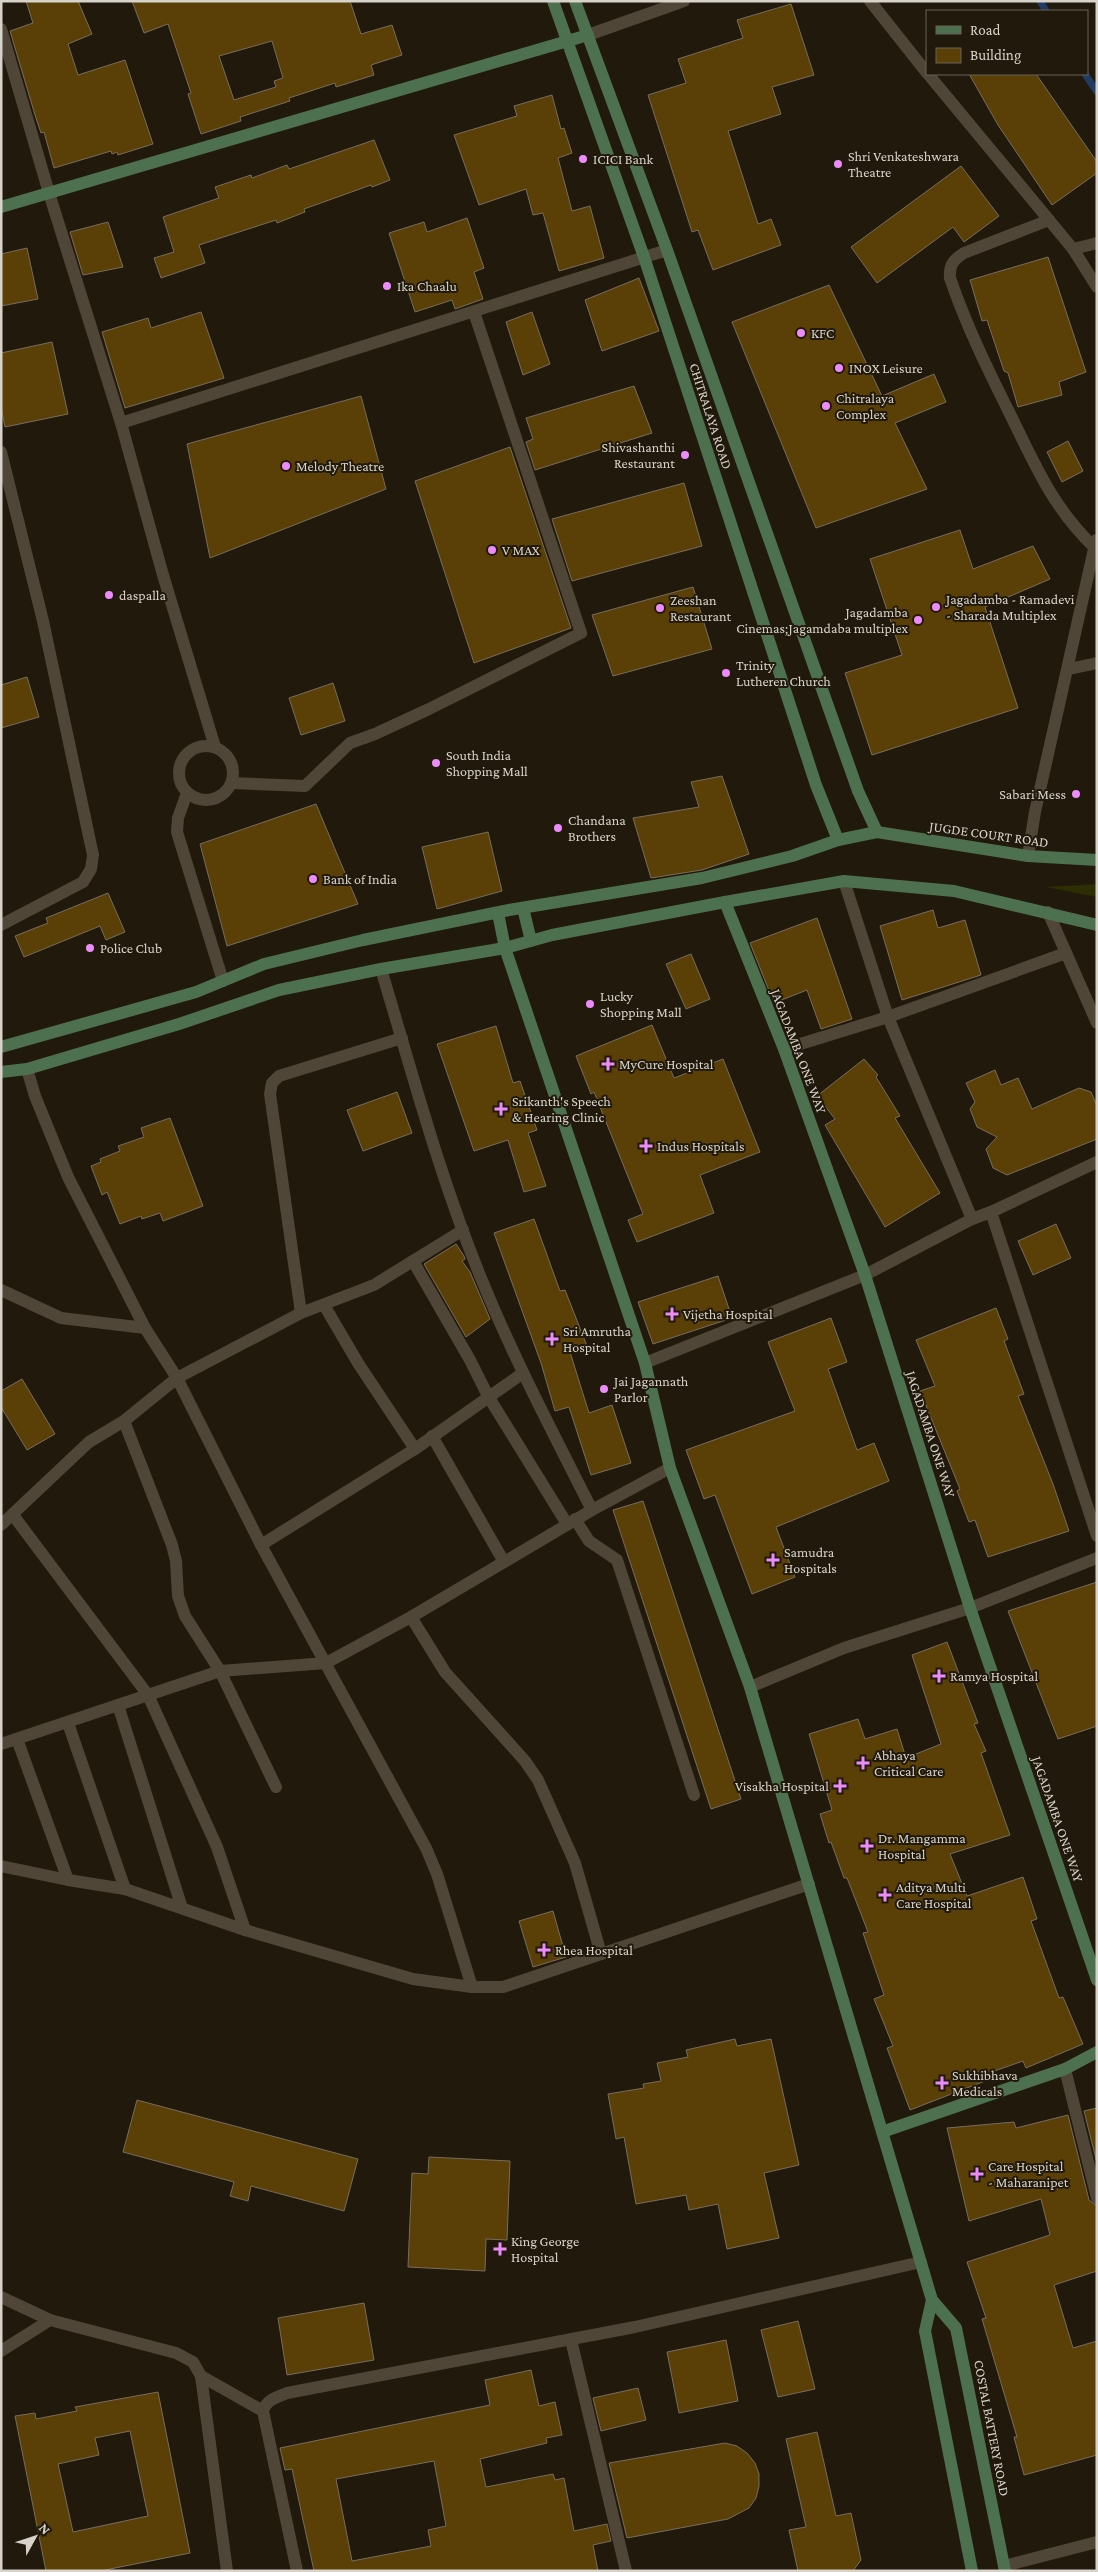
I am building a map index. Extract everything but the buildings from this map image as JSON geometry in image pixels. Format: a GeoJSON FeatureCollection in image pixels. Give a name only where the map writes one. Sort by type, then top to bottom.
{"type":"FeatureCollection","features":[{"type":"Feature","properties":{"kind":"main road","name":"CHITRALAYA ROAD"},"geometry":{"type":"LineString","coordinates":[[553,1],[644,257],[816,786],[838,840]]}},
{"type":"Feature","properties":{"kind":"main road","name":"CHITRALAYA ROAD"},"geometry":{"type":"LineString","coordinates":[[575,1],[667,250],[858,791],[877,832]]}},
{"type":"Feature","properties":{"kind":"main road"},"geometry":{"type":"LineString","coordinates":[[1,207],[588,36]]}},
{"type":"Feature","properties":{"kind":"main road"},"geometry":{"type":"LineString","coordinates":[[1,1047],[196,992],[264,964],[363,940],[523,908],[702,878],[792,856],[838,840],[877,832]]}},
{"type":"Feature","properties":{"kind":"main road","name":"JUGDE COURT ROAD"},"geometry":{"type":"LineString","coordinates":[[877,832],[1028,856],[1097,860]]}},
{"type":"Feature","properties":{"kind":"main road"},"geometry":{"type":"LineString","coordinates":[[1,1072],[27,1069],[179,1024],[279,990],[382,969],[506,948],[531,941],[725,902],[844,881],[954,891],[1097,925]]}},
{"type":"Feature","properties":{"kind":"main road","name":"JAGADAMBA ONE WAY"},"geometry":{"type":"LineString","coordinates":[[725,902],[784,1049],[865,1275],[970,1608],[1097,1980]]}},
{"type":"Feature","properties":{"kind":"main road"},"geometry":{"type":"LineString","coordinates":[[523,908],[531,941]]}},
{"type":"Feature","properties":{"kind":"main road","name":"COSTAL BATTERY ROAD"},"geometry":{"type":"LineString","coordinates":[[498,913],[506,948],[645,1363],[670,1468],[750,1687],[932,2300],[956,2328],[1004,2568]]}},
{"type":"Feature","properties":{"kind":"main road"},"geometry":{"type":"LineString","coordinates":[[882,2132],[1065,2069],[1097,2052]]}},
{"type":"Feature","properties":{"kind":"main road","name":"COSTAL BATTERY ROAD"},"geometry":{"type":"LineString","coordinates":[[932,2300],[925,2331],[972,2571]]}},
{"type":"Feature","properties":{"kind":"street"},"geometry":{"type":"LineString","coordinates":[[588,36],[684,1]]}},
{"type":"Feature","properties":{"kind":"street"},"geometry":{"type":"LineString","coordinates":[[870,1],[926,72]]}},
{"type":"Feature","properties":{"kind":"street"},"geometry":{"type":"LineString","coordinates":[[1,29],[49,193],[121,423],[163,575],[215,748]]}},
{"type":"Feature","properties":{"kind":"street"},"geometry":{"type":"LineString","coordinates":[[929,75],[1073,249],[1097,287]]}},
{"type":"Feature","properties":{"kind":"street"},"geometry":{"type":"LineString","coordinates":[[1028,856],[1035,812],[1069,669],[1096,543],[1074,529],[1052,496],[987,368],[950,278],[950,268],[955,259],[964,253],[1049,220]]}},
{"type":"Feature","properties":{"kind":"street"},"geometry":{"type":"LineString","coordinates":[[1073,249],[1097,243]]}},
{"type":"Feature","properties":{"kind":"street"},"geometry":{"type":"LineString","coordinates":[[121,423],[667,250]]}},
{"type":"Feature","properties":{"kind":"street"},"geometry":{"type":"LineString","coordinates":[[232,783],[305,786],[350,743],[375,734],[429,709],[581,633],[474,312]]}},
{"type":"Feature","properties":{"kind":"street"},"geometry":{"type":"LineString","coordinates":[[1,452],[43,621],[92,855],[91,869],[84,882],[1,924]]}},
{"type":"Feature","properties":{"kind":"street"},"geometry":{"type":"LineString","coordinates":[[1069,669],[1097,663]]}},
{"type":"Feature","properties":{"kind":"street"},"geometry":{"type":"LineString","coordinates":[[198,747],[215,748],[229,758],[232,766],[232,783],[221,796],[213,800],[204,800],[187,792],[179,776],[183,758],[198,747]]}},
{"type":"Feature","properties":{"kind":"street"},"geometry":{"type":"LineString","coordinates":[[187,792],[178,818],[177,832],[223,981]]}},
{"type":"Feature","properties":{"kind":"street"},"geometry":{"type":"LineString","coordinates":[[844,881],[888,1017],[972,1219]]}},
{"type":"Feature","properties":{"kind":"street"},"geometry":{"type":"LineString","coordinates":[[1048,912],[1097,1023]]}},
{"type":"Feature","properties":{"kind":"street"},"geometry":{"type":"LineString","coordinates":[[784,1049],[888,1017],[1066,953]]}},
{"type":"Feature","properties":{"kind":"street"},"geometry":{"type":"LineString","coordinates":[[382,969],[444,1178],[481,1278],[523,1373],[592,1510]]}},
{"type":"Feature","properties":{"kind":"street"},"geometry":{"type":"LineString","coordinates":[[301,1313],[270,1094],[272,1083],[279,1076],[402,1038]]}},
{"type":"Feature","properties":{"kind":"street"},"geometry":{"type":"LineString","coordinates":[[27,1069],[35,1096],[68,1177],[145,1328],[177,1378],[261,1545],[426,1848],[437,1874],[472,1987]]}},
{"type":"Feature","properties":{"kind":"street"},"geometry":{"type":"LineString","coordinates":[[645,1363],[865,1275],[972,1219],[991,1212],[1097,1162]]}},
{"type":"Feature","properties":{"kind":"street"},"geometry":{"type":"LineString","coordinates":[[991,1212],[1097,1536]]}},
{"type":"Feature","properties":{"kind":"street"},"geometry":{"type":"LineString","coordinates":[[1,1525],[14,1515],[89,1442],[124,1421],[177,1378],[301,1313],[374,1285],[463,1230]]}},
{"type":"Feature","properties":{"kind":"street"},"geometry":{"type":"LineString","coordinates":[[413,1260],[470,1360],[488,1396],[571,1522],[589,1540],[617,1560],[694,1796]]}},
{"type":"Feature","properties":{"kind":"street"},"geometry":{"type":"LineString","coordinates":[[1,1290],[61,1318],[145,1328]]}},
{"type":"Feature","properties":{"kind":"street"},"geometry":{"type":"LineString","coordinates":[[324,1305],[358,1364],[415,1449]]}},
{"type":"Feature","properties":{"kind":"street"},"geometry":{"type":"LineString","coordinates":[[261,1545],[415,1449],[523,1373]]}},
{"type":"Feature","properties":{"kind":"street"},"geometry":{"type":"LineString","coordinates":[[124,1421],[172,1545],[176,1561],[178,1596],[185,1616],[220,1671],[276,1787]]}},
{"type":"Feature","properties":{"kind":"street"},"geometry":{"type":"LineString","coordinates":[[432,1436],[504,1562]]}},
{"type":"Feature","properties":{"kind":"street"},"geometry":{"type":"LineString","coordinates":[[1,1744],[220,1671],[326,1662],[411,1617],[571,1522],[670,1468]]}},
{"type":"Feature","properties":{"kind":"street"},"geometry":{"type":"LineString","coordinates":[[14,1515],[148,1695],[217,1847],[245,1930]]}},
{"type":"Feature","properties":{"kind":"street"},"geometry":{"type":"LineString","coordinates":[[750,1687],[844,1648],[970,1608],[1097,1558]]}},
{"type":"Feature","properties":{"kind":"street"},"geometry":{"type":"LineString","coordinates":[[411,1617],[445,1672],[525,1761],[538,1780],[575,1864],[601,1954]]}},
{"type":"Feature","properties":{"kind":"street"},"geometry":{"type":"LineString","coordinates":[[118,1705],[182,1908]]}},
{"type":"Feature","properties":{"kind":"street"},"geometry":{"type":"LineString","coordinates":[[68,1723],[126,1889]]}},
{"type":"Feature","properties":{"kind":"street"},"geometry":{"type":"LineString","coordinates":[[18,1739],[68,1880]]}},
{"type":"Feature","properties":{"kind":"street"},"geometry":{"type":"LineString","coordinates":[[1,1866],[68,1880],[126,1889],[245,1930],[413,1979],[472,1987],[503,1987],[809,1884]]}},
{"type":"Feature","properties":{"kind":"street"},"geometry":{"type":"LineString","coordinates":[[1065,2069],[1097,2198]]}},
{"type":"Feature","properties":{"kind":"street"},"geometry":{"type":"LineString","coordinates":[[297,2571],[263,2411],[269,2401],[287,2393],[634,2327],[921,2262]]}},
{"type":"Feature","properties":{"kind":"street"},"geometry":{"type":"LineString","coordinates":[[1,2297],[50,2320],[176,2353],[193,2362],[201,2376],[227,2571]]}},
{"type":"Feature","properties":{"kind":"street"},"geometry":{"type":"LineString","coordinates":[[1,2350],[50,2320]]}},
{"type":"Feature","properties":{"kind":"street"},"geometry":{"type":"LineString","coordinates":[[571,2340],[626,2571]]}},
{"type":"Feature","properties":{"kind":"street"},"geometry":{"type":"LineString","coordinates":[[201,2376],[263,2411]]}},
{"type":"Feature","properties":{"kind":"street"},"geometry":{"type":"LineString","coordinates":[[1004,2568],[1097,2542]]}},
{"type":"Feature","properties":{"kind":"shaded area"},"geometry":{"type":"Polygon","coordinates":[[[1097,884],[1097,897],[1046,887],[1097,884]]]}},
{"type":"Feature","properties":{"kind":"waterway"},"geometry":{"type":"LineString","coordinates":[[1040,1],[1045,10]]}},
{"type":"Feature","properties":{"kind":"waterway"},"geometry":{"type":"LineString","coordinates":[[1086,75],[1097,92]]}},
{"type":"Feature","properties":{"kind":"place","name":"ICICI Bank"},"geometry":{"type":"Point","coordinates":[583,159]}},
{"type":"Feature","properties":{"kind":"place","name":"Shri Venkateshwara Theatre"},"geometry":{"type":"Point","coordinates":[838,164]}},
{"type":"Feature","properties":{"kind":"place","name":"Ika Chaalu"},"geometry":{"type":"Point","coordinates":[387,286]}},
{"type":"Feature","properties":{"kind":"place","name":"KFC"},"geometry":{"type":"Point","coordinates":[801,333]}},
{"type":"Feature","properties":{"kind":"place","name":"INOX Leisure"},"geometry":{"type":"Point","coordinates":[839,368]}},
{"type":"Feature","properties":{"kind":"place","name":"Chitralaya Complex"},"geometry":{"type":"Point","coordinates":[826,406]}},
{"type":"Feature","properties":{"kind":"place","name":"Shivashanthi Restaurant"},"geometry":{"type":"Point","coordinates":[685,455]}},
{"type":"Feature","properties":{"kind":"place","name":"Melody Theatre"},"geometry":{"type":"Point","coordinates":[286,466]}},
{"type":"Feature","properties":{"kind":"place","name":"V MAX"},"geometry":{"type":"Point","coordinates":[492,550]}},
{"type":"Feature","properties":{"kind":"place","name":"daspalla"},"geometry":{"type":"Point","coordinates":[109,595]}},
{"type":"Feature","properties":{"kind":"place","name":"Jagadamba - Ramadevi - Sharada Multiplex"},"geometry":{"type":"Point","coordinates":[936,607]}},
{"type":"Feature","properties":{"kind":"place","name":"Zeeshan Restaurant"},"geometry":{"type":"Point","coordinates":[660,608]}},
{"type":"Feature","properties":{"kind":"place","name":"Jagadamba Cinemas;Jagamdaba multiplex"},"geometry":{"type":"Point","coordinates":[918,620]}},
{"type":"Feature","properties":{"kind":"place","name":"Trinity Lutheren Church"},"geometry":{"type":"Point","coordinates":[726,673]}},
{"type":"Feature","properties":{"kind":"place","name":"South India Shopping Mall"},"geometry":{"type":"Point","coordinates":[436,763]}},
{"type":"Feature","properties":{"kind":"place","name":"Sabari Mess"},"geometry":{"type":"Point","coordinates":[1076,794]}},
{"type":"Feature","properties":{"kind":"place","name":"Chandana Brothers"},"geometry":{"type":"Point","coordinates":[558,828]}},
{"type":"Feature","properties":{"kind":"place","name":"Bank of India"},"geometry":{"type":"Point","coordinates":[313,879]}},
{"type":"Feature","properties":{"kind":"place","name":"Police Club"},"geometry":{"type":"Point","coordinates":[90,948]}},
{"type":"Feature","properties":{"kind":"place","name":"Lucky Shopping Mall"},"geometry":{"type":"Point","coordinates":[590,1004]}},
{"type":"Feature","properties":{"kind":"place","name":"MyCure Hospital"},"geometry":{"type":"Point","coordinates":[608,1064]}},
{"type":"Feature","properties":{"kind":"place","name":"Srikanth's Speech & Hearing Clinic"},"geometry":{"type":"Point","coordinates":[501,1109]}},
{"type":"Feature","properties":{"kind":"place","name":"Indus Hospitals"},"geometry":{"type":"Point","coordinates":[646,1146]}},
{"type":"Feature","properties":{"kind":"place","name":"Vijetha Hospital"},"geometry":{"type":"Point","coordinates":[672,1314]}},
{"type":"Feature","properties":{"kind":"place","name":"Sri Amrutha Hospital"},"geometry":{"type":"Point","coordinates":[552,1339]}},
{"type":"Feature","properties":{"kind":"place","name":"Jai Jagannath Parlor"},"geometry":{"type":"Point","coordinates":[604,1389]}},
{"type":"Feature","properties":{"kind":"place","name":"Samudra Hospitals"},"geometry":{"type":"Point","coordinates":[773,1560]}},
{"type":"Feature","properties":{"kind":"place","name":"Ramya Hospital"},"geometry":{"type":"Point","coordinates":[939,1676]}},
{"type":"Feature","properties":{"kind":"place","name":"Abhaya Critical Care"},"geometry":{"type":"Point","coordinates":[863,1763]}},
{"type":"Feature","properties":{"kind":"place","name":"Visakha Hospital"},"geometry":{"type":"Point","coordinates":[840,1786]}},
{"type":"Feature","properties":{"kind":"place","name":"Dr. Mangamma Hospital"},"geometry":{"type":"Point","coordinates":[867,1846]}},
{"type":"Feature","properties":{"kind":"place","name":"Aditya Multi Care Hospital"},"geometry":{"type":"Point","coordinates":[885,1895]}},
{"type":"Feature","properties":{"kind":"place","name":"Rhea Hospital"},"geometry":{"type":"Point","coordinates":[544,1950]}},
{"type":"Feature","properties":{"kind":"place","name":"Sukhibhava Medicals"},"geometry":{"type":"Point","coordinates":[942,2083]}},
{"type":"Feature","properties":{"kind":"place","name":"Care Hospital - Maharanipet"},"geometry":{"type":"Point","coordinates":[977,2174]}},
{"type":"Feature","properties":{"kind":"place","name":"King George Hospital"},"geometry":{"type":"Point","coordinates":[500,2249]}}]}
